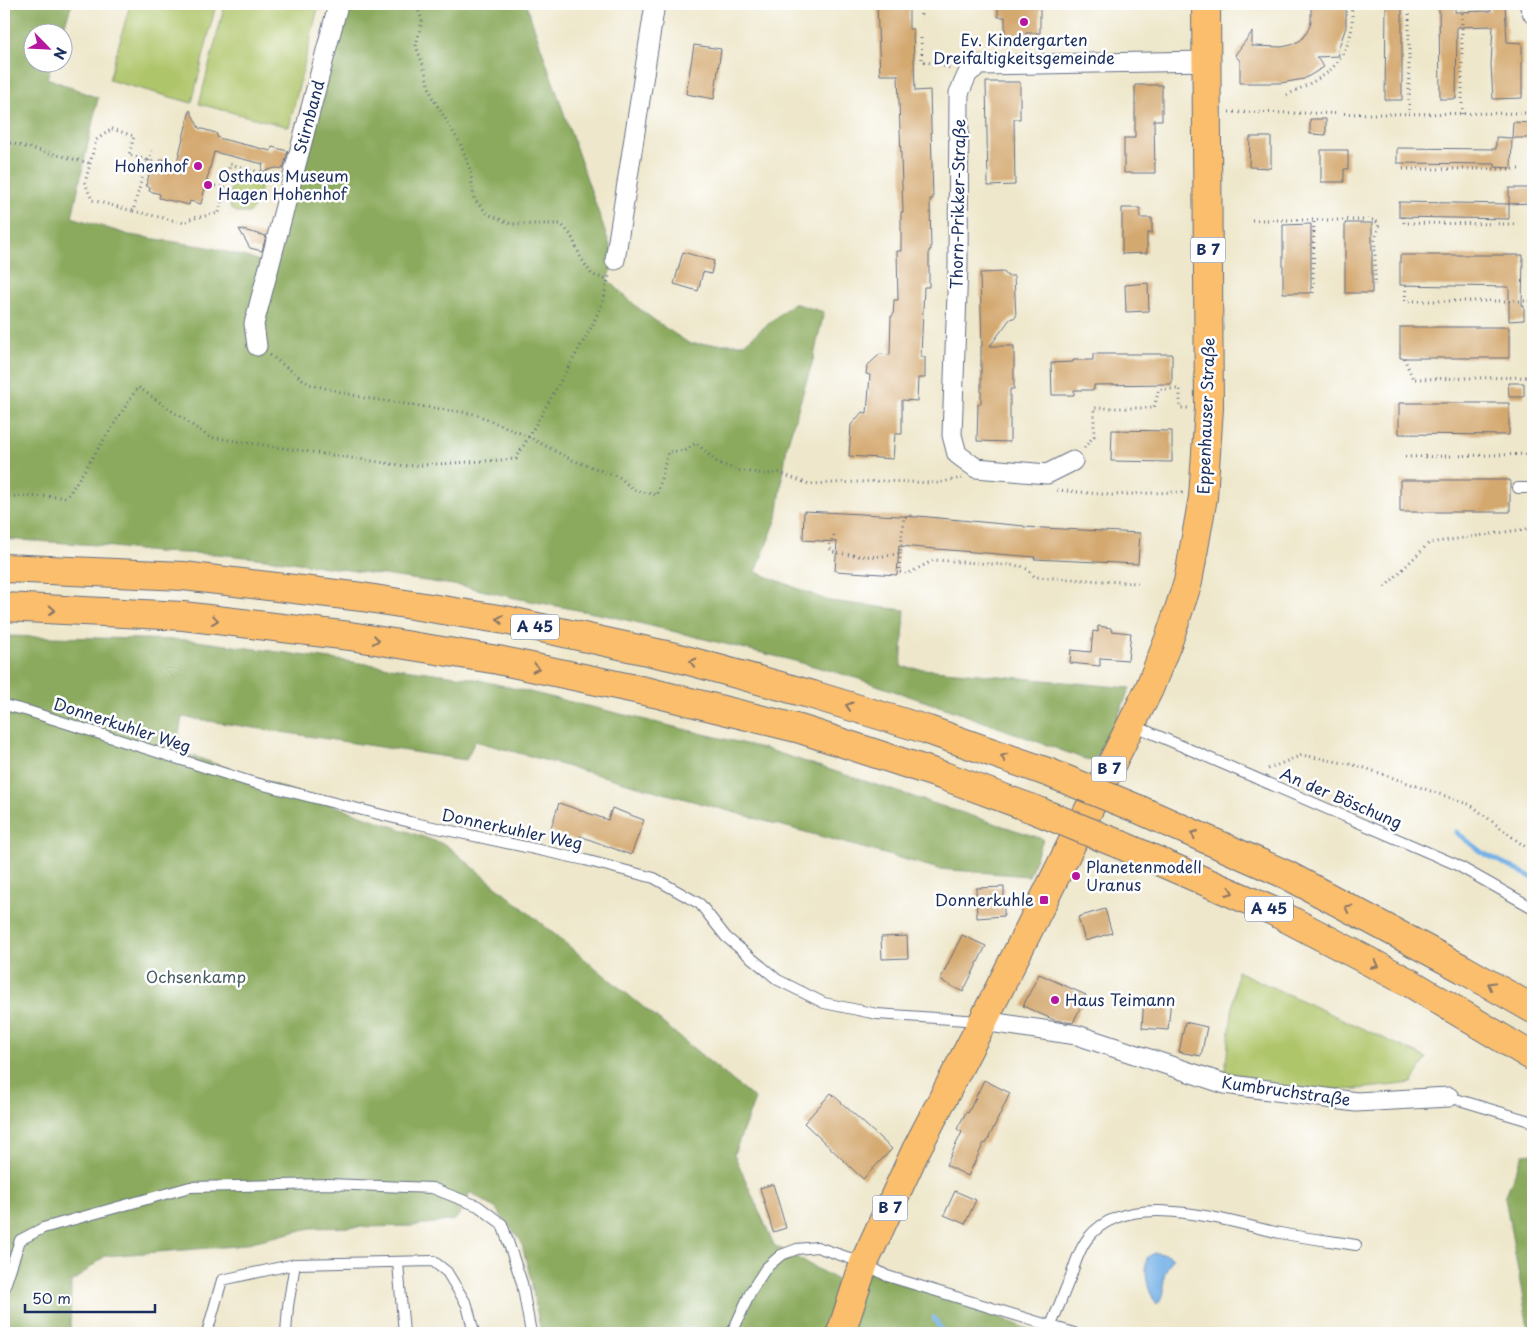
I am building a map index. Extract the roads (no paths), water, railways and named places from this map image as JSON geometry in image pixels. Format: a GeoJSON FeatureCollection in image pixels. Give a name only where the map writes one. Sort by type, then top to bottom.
{"type":"FeatureCollection","features":[{"type":"Feature","properties":{"kind":"main road","name":"Eppenhauser Straße"},"geometry":{"type":"LineString","coordinates":[[983,1021],[1149,689],[1169,639],[1188,582],[1203,497],[1209,408],[1208,62],[1206,4]]}},
{"type":"Feature","properties":{"kind":"main road","name":"A 45"},"geometry":{"type":"LineString","coordinates":[[4,568],[183,576],[362,597],[505,620],[676,657],[813,695],[928,730],[1050,773],[1138,809],[1287,875],[1454,964],[1533,1009]]}},
{"type":"Feature","properties":{"kind":"main road","name":"A 45"},"geometry":{"type":"LineString","coordinates":[[4,608],[183,616],[350,636],[498,660],[654,693],[800,729],[944,776],[1033,809],[1273,911],[1412,984],[1533,1057]]}},
{"type":"Feature","properties":{"kind":"main road","name":"B 7"},"geometry":{"type":"LineString","coordinates":[[841,1333],[864,1263],[916,1152],[983,1021]]}},
{"type":"Feature","properties":{"kind":"street","name":"Stirnband"},"geometry":{"type":"LineString","coordinates":[[257,346],[254,324],[337,4]]}},
{"type":"Feature","properties":{"kind":"street"},"geometry":{"type":"LineString","coordinates":[[613,266],[655,4]]}},
{"type":"Feature","properties":{"kind":"street"},"geometry":{"type":"LineString","coordinates":[[1529,4],[1533,14]]}},
{"type":"Feature","properties":{"kind":"street","name":"Thorn-Prikker-Straße"},"geometry":{"type":"LineString","coordinates":[[1073,461],[1047,474],[976,468],[956,454],[952,435],[958,265],[959,93],[968,73],[978,65],[1208,62]]}},
{"type":"Feature","properties":{"kind":"street","name":"Kumbruchstraße"},"geometry":{"type":"LineString","coordinates":[[983,1021],[1077,1035],[1225,1084],[1356,1102],[1449,1096]]}},
{"type":"Feature","properties":{"kind":"lane"},"geometry":{"type":"LineString","coordinates":[[1518,488],[1533,488]]}},
{"type":"Feature","properties":{"kind":"lane","name":"Donnerkuhler Weg"},"geometry":{"type":"LineString","coordinates":[[4,705],[248,781],[410,822],[585,860],[654,878],[700,904],[726,937],[778,980],[824,1003],[876,1014],[983,1021]]}},
{"type":"Feature","properties":{"kind":"lane","name":"An der Böschung"},"geometry":{"type":"LineString","coordinates":[[1132,725],[1455,864],[1533,908]]}},
{"type":"Feature","properties":{"kind":"lane","name":"Kumbruchstraße"},"geometry":{"type":"LineString","coordinates":[[1449,1096],[1533,1122]]}},
{"type":"Feature","properties":{"kind":"lane"},"geometry":{"type":"LineString","coordinates":[[4,1289],[20,1240],[43,1228],[190,1187],[329,1184],[432,1188],[478,1206],[502,1224],[522,1283],[531,1333]]}},
{"type":"Feature","properties":{"kind":"lane"},"geometry":{"type":"LineString","coordinates":[[1050,1325],[1076,1261],[1088,1238],[1110,1220],[1132,1213],[1162,1210],[1192,1213],[1283,1234],[1356,1245]]}},
{"type":"Feature","properties":{"kind":"lane"},"geometry":{"type":"LineString","coordinates":[[732,1333],[751,1291],[766,1268],[781,1255],[797,1249],[817,1247],[864,1263],[887,1276],[1074,1333]]}},
{"type":"Feature","properties":{"kind":"lane"},"geometry":{"type":"LineString","coordinates":[[208,1333],[222,1280],[295,1264],[433,1261],[447,1272],[467,1305],[474,1333]]}},
{"type":"Feature","properties":{"kind":"lane"},"geometry":{"type":"LineString","coordinates":[[398,1263],[404,1333]]}},
{"type":"Feature","properties":{"kind":"lane"},"geometry":{"type":"LineString","coordinates":[[286,1333],[288,1306],[295,1264]]}},
{"type":"Feature","properties":{"kind":"water"},"geometry":{"type":"Polygon","coordinates":[[[1155,1253],[1166,1254],[1173,1258],[1165,1273],[1163,1296],[1157,1304],[1147,1282],[1146,1269],[1147,1257],[1155,1253]]]}},
{"type":"Feature","properties":{"kind":"waterway"},"geometry":{"type":"LineString","coordinates":[[1456,832],[1481,852],[1533,878]]}},
{"type":"Feature","properties":{"kind":"waterway"},"geometry":{"type":"LineString","coordinates":[[934,1318],[943,1333]]}},
{"type":"Feature","properties":{"kind":"place","name":"Ev. Kindergarten Dreifaltigkeitsgemeinde"},"geometry":{"type":"Point","coordinates":[1024,22]}},
{"type":"Feature","properties":{"kind":"place","name":"Hohenhof"},"geometry":{"type":"Point","coordinates":[198,166]}},
{"type":"Feature","properties":{"kind":"place","name":"Osthaus Museum Hagen Hohenhof"},"geometry":{"type":"Point","coordinates":[208,185]}},
{"type":"Feature","properties":{"kind":"place","name":"Planetenmodell Uranus"},"geometry":{"type":"Point","coordinates":[1076,876]}},
{"type":"Feature","properties":{"kind":"place","name":"Donnerkuhle"},"geometry":{"type":"Point","coordinates":[1044,900]}},
{"type":"Feature","properties":{"kind":"place","name":"Haus Teimann"},"geometry":{"type":"Point","coordinates":[1055,1000]}},
{"type":"Feature","properties":{"kind":"park label","name":"Ochsenkamp"},"geometry":{"type":"Point","coordinates":[196,977]}}]}
